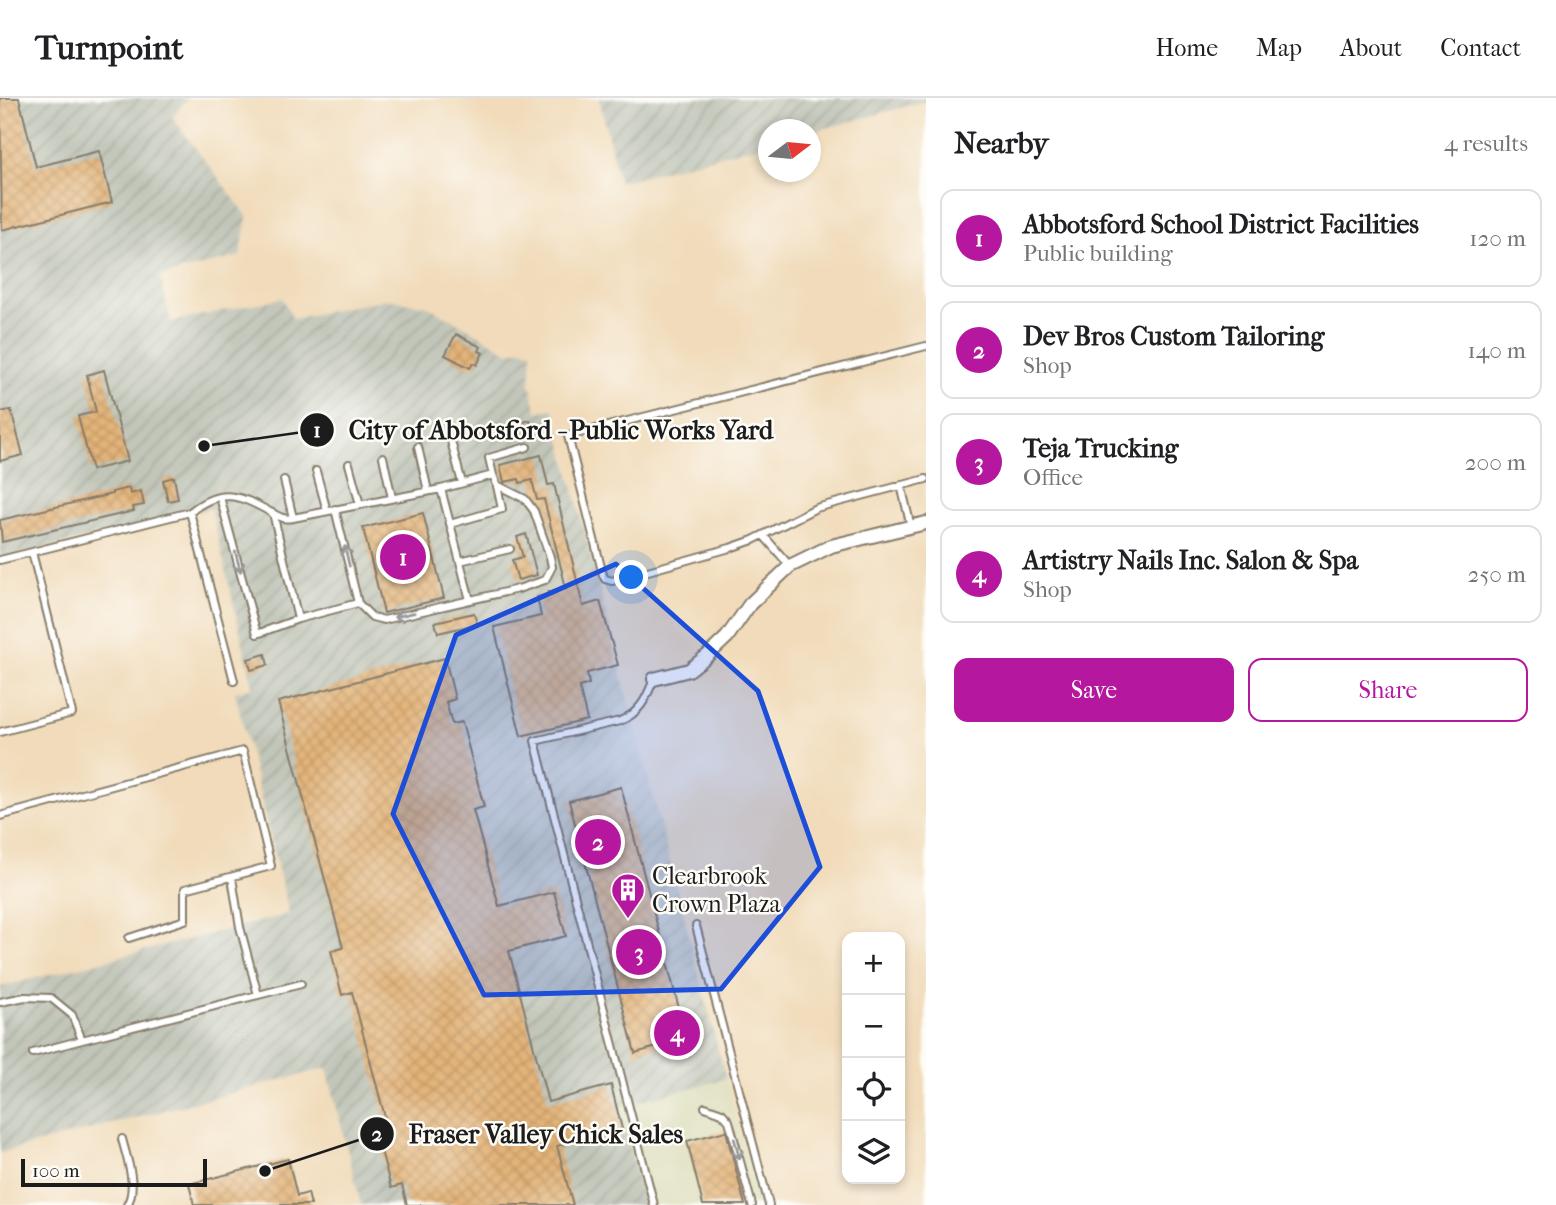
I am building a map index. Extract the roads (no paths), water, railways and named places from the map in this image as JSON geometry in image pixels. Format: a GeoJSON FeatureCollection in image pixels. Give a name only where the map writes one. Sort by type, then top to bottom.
{"type":"FeatureCollection","features":[{"type":"Feature","properties":{"kind":"street"},"geometry":{"type":"LineString","coordinates":[[654,679],[689,670],[707,656],[727,637],[750,604],[790,566],[831,546],[926,523]]}},
{"type":"Feature","properties":{"kind":"lane"},"geometry":{"type":"LineString","coordinates":[[926,345],[568,436],[603,575],[608,580],[730,548],[763,535],[816,508],[926,479]]}},
{"type":"Feature","properties":{"kind":"lane"},"geometry":{"type":"LineString","coordinates":[[451,442],[462,483]]}},
{"type":"Feature","properties":{"kind":"lane"},"geometry":{"type":"LineString","coordinates":[[418,447],[428,491]]}},
{"type":"Feature","properties":{"kind":"lane"},"geometry":{"type":"LineString","coordinates":[[450,524],[502,509],[489,458],[527,447]]}},
{"type":"Feature","properties":{"kind":"lane"},"geometry":{"type":"LineString","coordinates":[[383,457],[392,498]]}},
{"type":"Feature","properties":{"kind":"lane"},"geometry":{"type":"LineString","coordinates":[[349,464],[360,505]]}},
{"type":"Feature","properties":{"kind":"lane"},"geometry":{"type":"LineString","coordinates":[[316,471],[327,511]]}},
{"type":"Feature","properties":{"kind":"lane"},"geometry":{"type":"LineString","coordinates":[[0,560],[190,512],[220,496],[230,495],[280,518],[293,518],[441,489],[493,475]]}},
{"type":"Feature","properties":{"kind":"lane"},"geometry":{"type":"LineString","coordinates":[[284,480],[293,518]]}},
{"type":"Feature","properties":{"kind":"lane"},"geometry":{"type":"LineString","coordinates":[[335,509],[358,603],[372,617],[384,620],[518,589],[545,580],[552,567],[534,511],[525,499],[497,485]]}},
{"type":"Feature","properties":{"kind":"lane"},"geometry":{"type":"LineString","coordinates":[[901,485],[911,527]]}},
{"type":"Feature","properties":{"kind":"lane"},"geometry":{"type":"LineString","coordinates":[[441,489],[470,600]]}},
{"type":"Feature","properties":{"kind":"lane"},"geometry":{"type":"LineString","coordinates":[[220,496],[257,634],[298,619],[358,603]]}},
{"type":"Feature","properties":{"kind":"lane"},"geometry":{"type":"LineString","coordinates":[[190,512],[234,681]]}},
{"type":"Feature","properties":{"kind":"lane"},"geometry":{"type":"LineString","coordinates":[[273,513],[298,619]]}},
{"type":"Feature","properties":{"kind":"lane"},"geometry":{"type":"LineString","coordinates":[[763,535],[790,566]]}},
{"type":"Feature","properties":{"kind":"lane"},"geometry":{"type":"LineString","coordinates":[[460,561],[510,549]]}},
{"type":"Feature","properties":{"kind":"lane"},"geometry":{"type":"LineString","coordinates":[[0,732],[72,713],[32,552]]}},
{"type":"Feature","properties":{"kind":"lane"},"geometry":{"type":"LineString","coordinates":[[654,679],[642,705],[633,716],[535,741],[654,1205]]}},
{"type":"Feature","properties":{"kind":"lane"},"geometry":{"type":"LineString","coordinates":[[0,816],[243,751],[271,866],[185,889],[185,920],[130,938]]}},
{"type":"Feature","properties":{"kind":"lane"},"geometry":{"type":"LineString","coordinates":[[232,878],[240,927],[258,995]]}},
{"type":"Feature","properties":{"kind":"lane"},"geometry":{"type":"LineString","coordinates":[[696,926],[769,1205]]}},
{"type":"Feature","properties":{"kind":"lane"},"geometry":{"type":"LineString","coordinates":[[33,1054],[300,984]]}},
{"type":"Feature","properties":{"kind":"lane"},"geometry":{"type":"LineString","coordinates":[[0,1002],[24,997],[51,998],[72,1016],[82,1040]]}},
{"type":"Feature","properties":{"kind":"lane"},"geometry":{"type":"LineString","coordinates":[[705,1107],[722,1113],[729,1121],[752,1205]]}},
{"type":"Feature","properties":{"kind":"lane"},"geometry":{"type":"LineString","coordinates":[[122,1139],[132,1181],[130,1201],[127,1205]]}},
{"type":"Feature","properties":{"kind":"place","name":"City of Abbotsford - Public Works Yard"},"geometry":{"type":"Point","coordinates":[204,446]}},
{"type":"Feature","properties":{"kind":"place","name":"Abbotsford School District Facilities"},"geometry":{"type":"Point","coordinates":[403,557]}},
{"type":"Feature","properties":{"kind":"place","name":"Dev Bros Custom Tailoring"},"geometry":{"type":"Point","coordinates":[598,842]}},
{"type":"Feature","properties":{"kind":"place","name":"Clearbrook Crown Plaza"},"geometry":{"type":"Point","coordinates":[628,920]}},
{"type":"Feature","properties":{"kind":"place","name":"Teja Trucking"},"geometry":{"type":"Point","coordinates":[639,952]}},
{"type":"Feature","properties":{"kind":"place","name":"Artistry Nails Inc. Salon & Spa"},"geometry":{"type":"Point","coordinates":[677,1033]}},
{"type":"Feature","properties":{"kind":"place","name":"Fraser Valley Chick Sales"},"geometry":{"type":"Point","coordinates":[265,1171]}}]}
